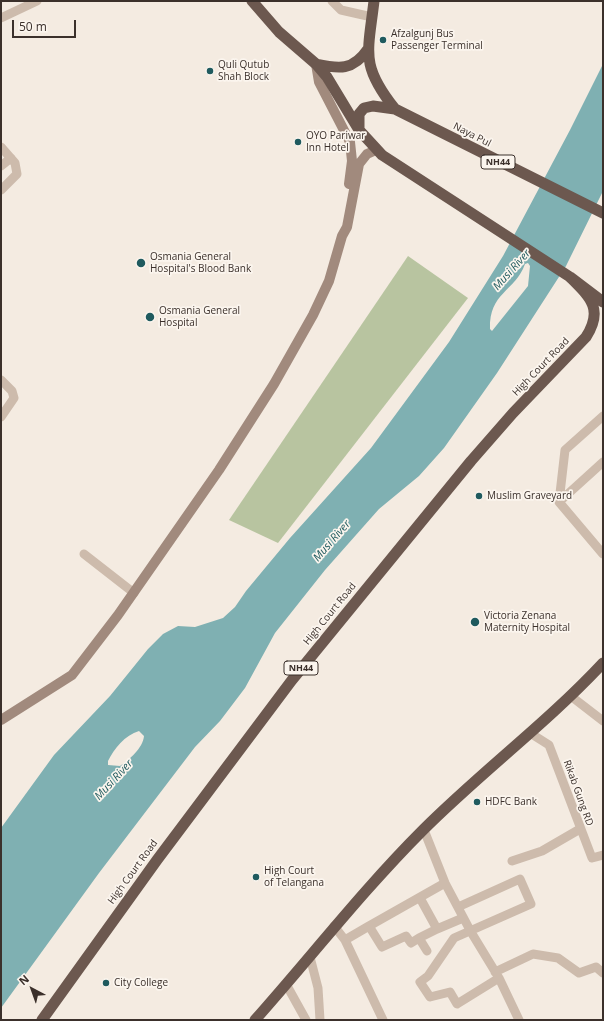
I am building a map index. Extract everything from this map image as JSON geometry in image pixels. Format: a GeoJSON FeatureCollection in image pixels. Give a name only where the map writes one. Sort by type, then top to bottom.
{"type":"FeatureCollection","features":[{"type":"Feature","properties":{"kind":"highway","name":"NH44"},"geometry":{"type":"LineString","coordinates":[[252,1],[279,32],[316,64],[327,77],[359,130],[379,152],[570,277]]}},
{"type":"Feature","properties":{"kind":"highway","name":"NH44"},"geometry":{"type":"LineString","coordinates":[[374,1],[368,49],[371,73],[379,88],[395,109]]}},
{"type":"Feature","properties":{"kind":"highway"},"geometry":{"type":"LineString","coordinates":[[316,64],[338,68],[346,67],[362,58],[368,49]]}},
{"type":"Feature","properties":{"kind":"highway","name":"NH44"},"geometry":{"type":"LineString","coordinates":[[359,130],[359,114],[364,108],[373,106],[395,109]]}},
{"type":"Feature","properties":{"kind":"highway","name":"Naya Pul"},"geometry":{"type":"LineString","coordinates":[[395,109],[603,213]]}},
{"type":"Feature","properties":{"kind":"highway"},"geometry":{"type":"LineString","coordinates":[[570,277],[603,302]]}},
{"type":"Feature","properties":{"kind":"highway","name":"High Court Road"},"geometry":{"type":"LineString","coordinates":[[42,1020],[157,860],[292,680],[471,461],[513,413],[586,338],[594,323],[595,311],[589,298],[570,277]]}},
{"type":"Feature","properties":{"kind":"highway"},"geometry":{"type":"LineString","coordinates":[[255,1020],[310,957],[334,926],[424,830],[530,733],[572,697],[603,663]]}},
{"type":"Feature","properties":{"kind":"main road"},"geometry":{"type":"LineString","coordinates":[[316,64],[319,82],[346,133],[351,152],[350,182],[342,226],[342,236]]}},
{"type":"Feature","properties":{"kind":"main road"},"geometry":{"type":"LineString","coordinates":[[2,717],[72,675],[134,593],[219,470],[274,384],[313,315],[329,281],[342,236],[347,227],[359,164],[367,154],[379,152]]}},
{"type":"Feature","properties":{"kind":"street"},"geometry":{"type":"LineString","coordinates":[[1,18],[37,1]]}},
{"type":"Feature","properties":{"kind":"street"},"geometry":{"type":"LineString","coordinates":[[332,1],[341,10],[372,17]]}},
{"type":"Feature","properties":{"kind":"street"},"geometry":{"type":"LineString","coordinates":[[1,147],[15,164],[17,174],[1,190]]}},
{"type":"Feature","properties":{"kind":"street"},"geometry":{"type":"LineString","coordinates":[[1,166],[11,158]]}},
{"type":"Feature","properties":{"kind":"street"},"geometry":{"type":"LineString","coordinates":[[1,380],[12,391],[14,398],[1,417]]}},
{"type":"Feature","properties":{"kind":"street"},"geometry":{"type":"LineString","coordinates":[[603,416],[565,450],[559,502],[603,554]]}},
{"type":"Feature","properties":{"kind":"street"},"geometry":{"type":"LineString","coordinates":[[559,502],[603,462]]}},
{"type":"Feature","properties":{"kind":"street"},"geometry":{"type":"LineString","coordinates":[[84,554],[134,593]]}},
{"type":"Feature","properties":{"kind":"street"},"geometry":{"type":"LineString","coordinates":[[572,697],[603,721]]}},
{"type":"Feature","properties":{"kind":"street","name":"Rikab Gung RD"},"geometry":{"type":"LineString","coordinates":[[530,733],[549,744],[592,858],[603,854]]}},
{"type":"Feature","properties":{"kind":"street"},"geometry":{"type":"LineString","coordinates":[[512,861],[542,851],[580,829]]}},
{"type":"Feature","properties":{"kind":"street"},"geometry":{"type":"LineString","coordinates":[[424,830],[445,883],[463,918],[497,975],[519,1020]]}},
{"type":"Feature","properties":{"kind":"street"},"geometry":{"type":"LineString","coordinates":[[458,907],[520,879],[531,904],[471,932],[454,938],[428,976],[420,982],[430,997],[450,992],[458,1004],[497,975],[533,954],[558,958],[579,973],[596,967],[603,973]]}},
{"type":"Feature","properties":{"kind":"street"},"geometry":{"type":"LineString","coordinates":[[345,940],[445,883]]}},
{"type":"Feature","properties":{"kind":"street"},"geometry":{"type":"LineString","coordinates":[[420,898],[437,929]]}},
{"type":"Feature","properties":{"kind":"street"},"geometry":{"type":"LineString","coordinates":[[369,926],[382,947],[406,936],[411,943],[437,929],[463,918]]}},
{"type":"Feature","properties":{"kind":"street"},"geometry":{"type":"LineString","coordinates":[[334,926],[345,940],[383,1020]]}},
{"type":"Feature","properties":{"kind":"street"},"geometry":{"type":"LineString","coordinates":[[419,938],[427,951]]}},
{"type":"Feature","properties":{"kind":"street"},"geometry":{"type":"LineString","coordinates":[[310,957],[318,988],[320,1020]]}},
{"type":"Feature","properties":{"kind":"street"},"geometry":{"type":"LineString","coordinates":[[286,984],[306,1020]]}},
{"type":"Feature","properties":{"kind":"green space"},"geometry":{"type":"Polygon","coordinates":[[[408,256],[468,298],[278,543],[229,520],[408,256]]]}},
{"type":"Feature","properties":{"kind":"water","name":"Musi River"},"geometry":{"type":"Polygon","coordinates":[[[603,64],[603,191],[566,266],[497,373],[444,448],[419,476],[379,509],[325,570],[275,633],[245,688],[220,721],[195,747],[99,873],[1,1008],[1,828],[54,755],[110,696],[148,649],[163,634],[178,626],[195,627],[223,618],[235,607],[246,591],[290,538],[371,448],[449,342],[503,256],[570,130],[603,64]],[[528,263],[525,264],[521,273],[503,293],[494,307],[490,329],[492,331],[528,286],[530,266],[528,263]],[[139,731],[120,743],[110,756],[108,765],[120,766],[135,753],[141,745],[144,736],[139,731]]]}},
{"type":"Feature","properties":{"kind":"place","name":"Afzalgunj Bus Passenger Terminal"},"geometry":{"type":"Point","coordinates":[383,40]}},
{"type":"Feature","properties":{"kind":"place","name":"Quli Qutub Shah Block"},"geometry":{"type":"Point","coordinates":[210,71]}},
{"type":"Feature","properties":{"kind":"place","name":"OYO Pariwar Inn Hotel"},"geometry":{"type":"Point","coordinates":[298,142]}},
{"type":"Feature","properties":{"kind":"place","name":"Osmania General Hospital's Blood Bank"},"geometry":{"type":"Point","coordinates":[141,263]}},
{"type":"Feature","properties":{"kind":"place","name":"Osmania General Hospital"},"geometry":{"type":"Point","coordinates":[150,317]}},
{"type":"Feature","properties":{"kind":"place","name":"Muslim Graveyard"},"geometry":{"type":"Point","coordinates":[479,496]}},
{"type":"Feature","properties":{"kind":"place","name":"Victoria Zenana Maternity Hospital"},"geometry":{"type":"Point","coordinates":[475,622]}},
{"type":"Feature","properties":{"kind":"place","name":"HDFC Bank"},"geometry":{"type":"Point","coordinates":[477,802]}},
{"type":"Feature","properties":{"kind":"place","name":"High Court of Telangana"},"geometry":{"type":"Point","coordinates":[256,877]}},
{"type":"Feature","properties":{"kind":"place","name":"City College"},"geometry":{"type":"Point","coordinates":[106,983]}}]}
